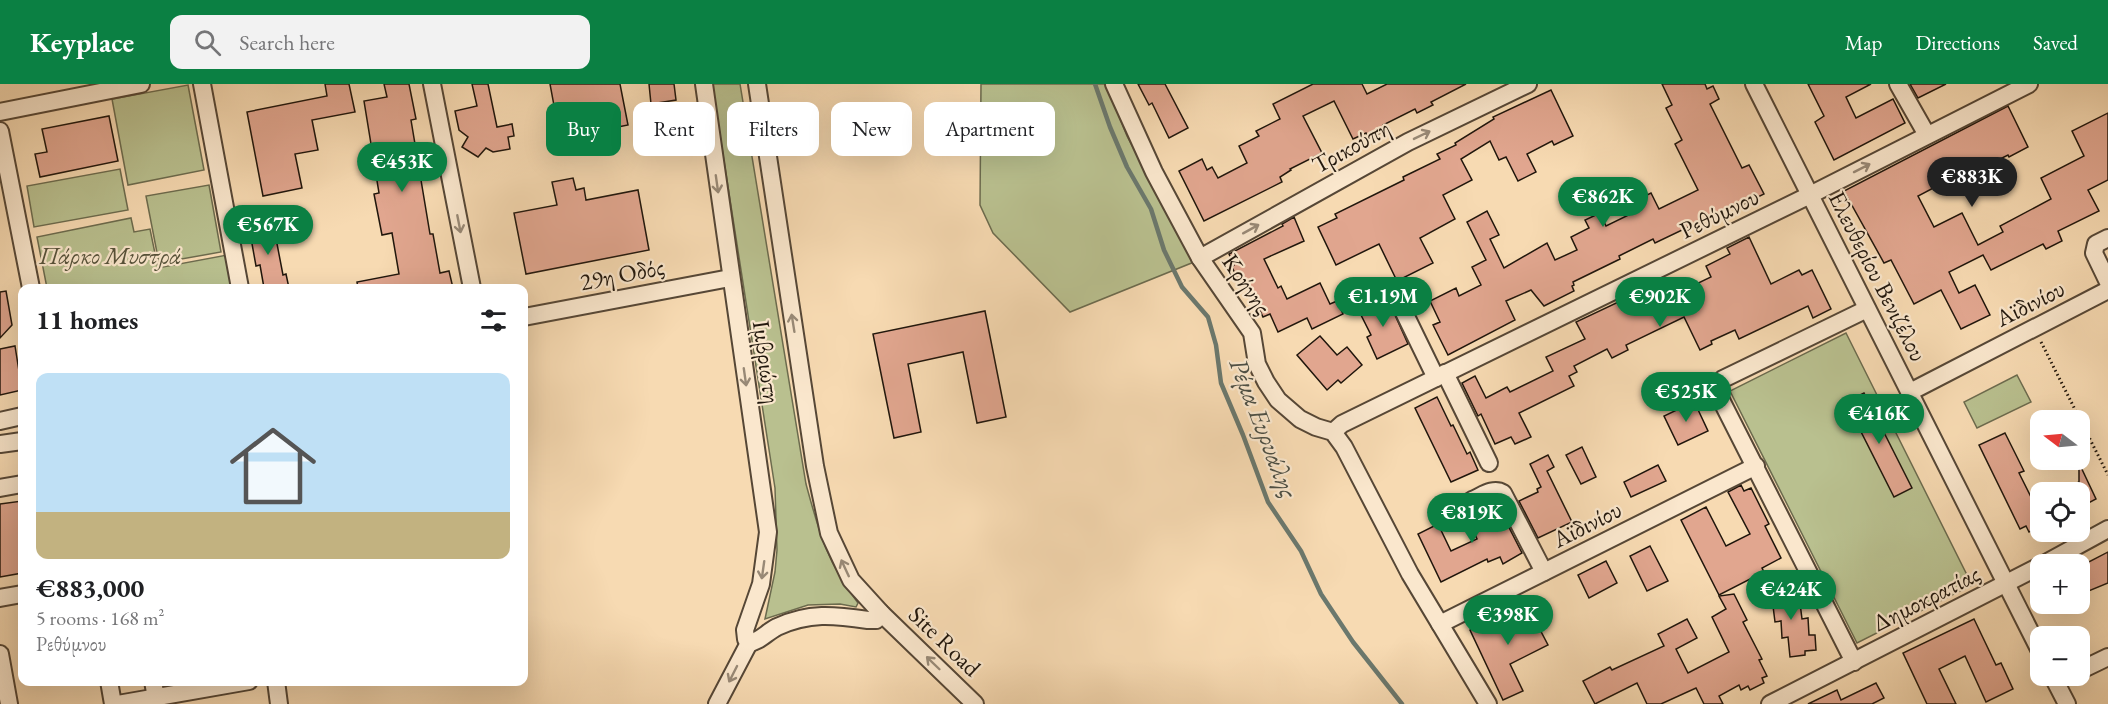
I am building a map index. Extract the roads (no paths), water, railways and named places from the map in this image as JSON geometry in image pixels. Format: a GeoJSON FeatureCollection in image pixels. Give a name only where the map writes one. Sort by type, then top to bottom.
{"type":"FeatureCollection","features":[{"type":"Feature","properties":{"kind":"street"},"geometry":{"type":"LineString","coordinates":[[0,112],[141,84]]}},
{"type":"Feature","properties":{"kind":"street"},"geometry":{"type":"LineString","coordinates":[[202,84],[239,284]]}},
{"type":"Feature","properties":{"kind":"street"},"geometry":{"type":"LineString","coordinates":[[432,84],[471,284]]}},
{"type":"Feature","properties":{"kind":"street","name":"Ιμβριώτη"},"geometry":{"type":"LineString","coordinates":[[704,84],[768,532],[761,584],[745,630],[749,643]]}},
{"type":"Feature","properties":{"kind":"street","name":"Ιμβριώτη"},"geometry":{"type":"LineString","coordinates":[[757,84],[815,466],[829,533],[850,580],[881,613]]}},
{"type":"Feature","properties":{"kind":"street","name":"Κρήνης"},"geometry":{"type":"LineString","coordinates":[[1114,84],[1154,172],[1200,258],[1247,323],[1252,333],[1257,364],[1278,400],[1300,419],[1333,432]]}},
{"type":"Feature","properties":{"kind":"street","name":"Τρικούπη"},"geometry":{"type":"LineString","coordinates":[[1200,258],[1408,142],[1528,84]]}},
{"type":"Feature","properties":{"kind":"street","name":"Ελευθερίου Βενιζέλου"},"geometry":{"type":"LineString","coordinates":[[1754,84],[2030,631]]}},
{"type":"Feature","properties":{"kind":"street"},"geometry":{"type":"LineString","coordinates":[[1898,84],[1927,135]]}},
{"type":"Feature","properties":{"kind":"street","name":"Ρεθύμνου"},"geometry":{"type":"LineString","coordinates":[[1333,432],[1342,424],[1810,195],[2029,84]]}},
{"type":"Feature","properties":{"kind":"street"},"geometry":{"type":"LineString","coordinates":[[0,131],[30,284]]}},
{"type":"Feature","properties":{"kind":"street"},"geometry":{"type":"LineString","coordinates":[[2108,238],[2096,244],[2094,253],[2108,282]]}},
{"type":"Feature","properties":{"kind":"street","name":"29η Οδός"},"geometry":{"type":"LineString","coordinates":[[528,316],[730,278]]}},
{"type":"Feature","properties":{"kind":"street","name":"Αϊδινίου"},"geometry":{"type":"LineString","coordinates":[[1910,392],[2108,290]]}},
{"type":"Feature","properties":{"kind":"street"},"geometry":{"type":"LineString","coordinates":[[1398,300],[1489,463]]}},
{"type":"Feature","properties":{"kind":"street"},"geometry":{"type":"LineString","coordinates":[[1854,662],[1718,394],[1717,385],[1724,379],[1868,309]]}},
{"type":"Feature","properties":{"kind":"street"},"geometry":{"type":"LineString","coordinates":[[0,421],[18,417]]}},
{"type":"Feature","properties":{"kind":"street"},"geometry":{"type":"LineString","coordinates":[[1333,432],[1344,447],[1410,574],[1488,704]]}},
{"type":"Feature","properties":{"kind":"street"},"geometry":{"type":"LineString","coordinates":[[0,444],[18,442]]}},
{"type":"Feature","properties":{"kind":"street","name":"Αϊδινίου"},"geometry":{"type":"LineString","coordinates":[[1440,624],[1756,466]]}},
{"type":"Feature","properties":{"kind":"street"},"geometry":{"type":"LineString","coordinates":[[0,488],[18,485]]}},
{"type":"Feature","properties":{"kind":"street"},"geometry":{"type":"LineString","coordinates":[[1472,500],[1493,490],[1503,493],[1544,572]]}},
{"type":"Feature","properties":{"kind":"street"},"geometry":{"type":"LineString","coordinates":[[2062,554],[2108,529]]}},
{"type":"Feature","properties":{"kind":"street","name":"Δημοκρατίας"},"geometry":{"type":"LineString","coordinates":[[1770,704],[2030,571]]}},
{"type":"Feature","properties":{"kind":"street"},"geometry":{"type":"LineString","coordinates":[[0,598],[18,595]]}},
{"type":"Feature","properties":{"kind":"street"},"geometry":{"type":"LineString","coordinates":[[717,704],[749,643],[755,643],[768,632],[811,615],[876,620],[881,613]]}},
{"type":"Feature","properties":{"kind":"street","name":"Site Road"},"geometry":{"type":"LineString","coordinates":[[881,613],[975,704]]}},
{"type":"Feature","properties":{"kind":"street"},"geometry":{"type":"LineString","coordinates":[[0,654],[9,704]]}},
{"type":"Feature","properties":{"kind":"street"},"geometry":{"type":"LineString","coordinates":[[2090,666],[2108,657]]}},
{"type":"Feature","properties":{"kind":"street"},"geometry":{"type":"LineString","coordinates":[[111,686],[116,704],[154,689],[190,686]]}},
{"type":"Feature","properties":{"kind":"street"},"geometry":{"type":"LineString","coordinates":[[277,686],[279,704]]}},
{"type":"Feature","properties":{"kind":"street"},"geometry":{"type":"LineString","coordinates":[[2058,686],[2067,704]]}},
{"type":"Feature","properties":{"kind":"waterway","name":"Ρέμα Ευρυάλης"},"geometry":{"type":"LineString","coordinates":[[1095,84],[1127,167],[1151,209],[1164,250],[1182,287],[1208,317],[1216,345],[1221,383],[1268,502],[1301,551],[1321,594],[1353,642],[1402,704]]}},
{"type":"Feature","properties":{"kind":"park label","name":"Πάρκο Μυστρά"},"geometry":{"type":"Point","coordinates":[110,255]}}]}
